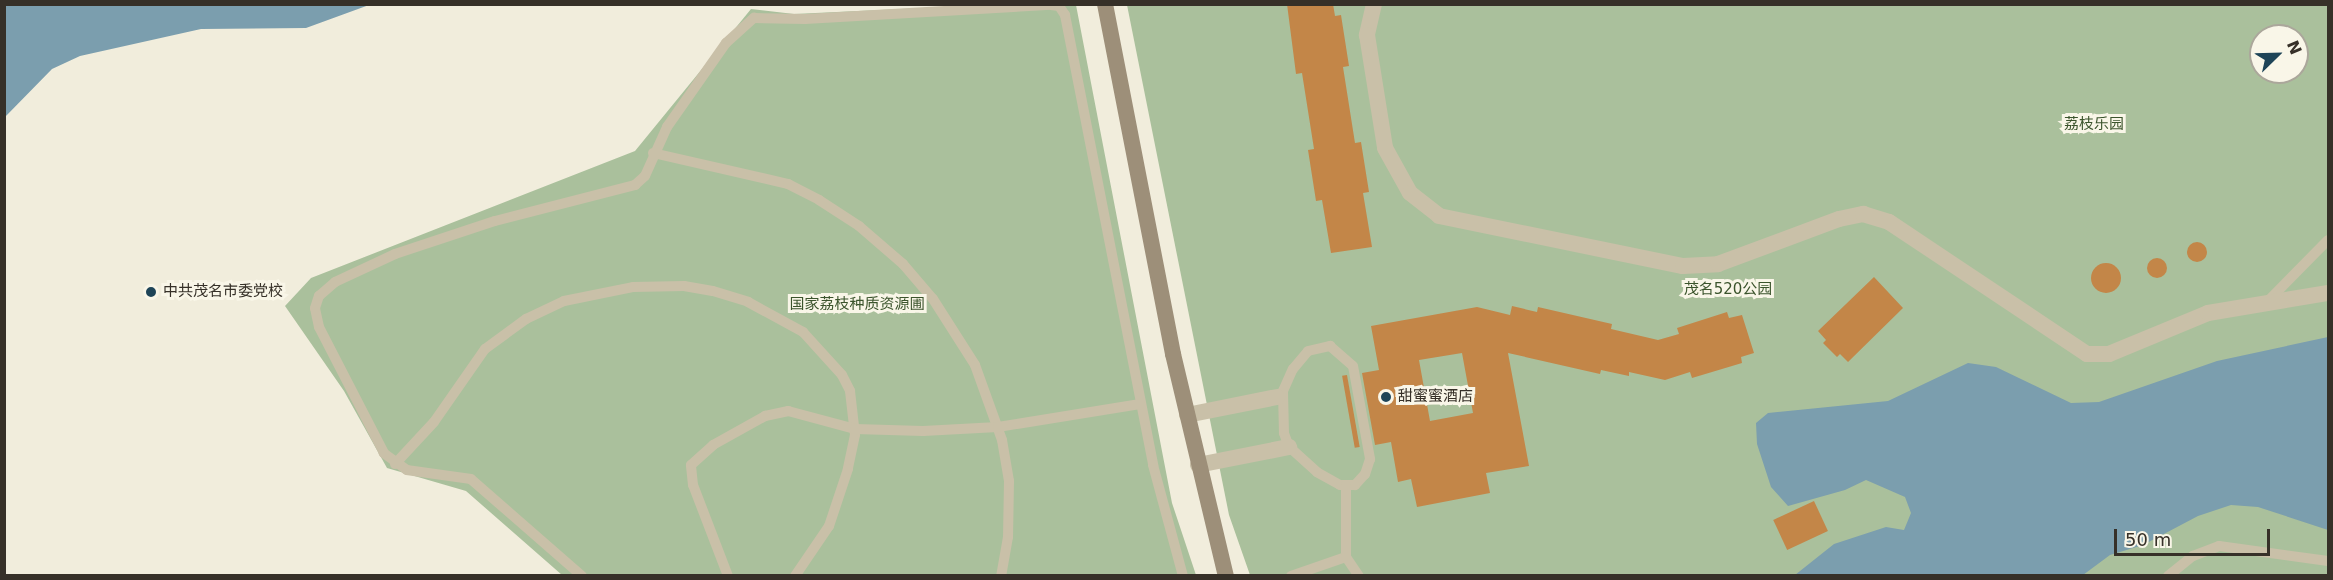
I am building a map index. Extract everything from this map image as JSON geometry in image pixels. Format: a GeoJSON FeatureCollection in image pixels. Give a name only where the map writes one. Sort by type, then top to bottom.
{"type":"FeatureCollection","features":[{"type":"Feature","properties":{"kind":"main road"},"geometry":{"type":"LineString","coordinates":[[1105,4],[1187,415],[1226,576]]}},
{"type":"Feature","properties":{"kind":"street"},"geometry":{"type":"LineString","coordinates":[[1374,4],[1367,36],[1385,148],[1410,193],[1439,216],[1683,266],[1718,264],[1839,219],[1863,214],[1889,222],[2087,354],[2109,354],[2208,313],[2328,293]]}},
{"type":"Feature","properties":{"kind":"street"},"geometry":{"type":"LineString","coordinates":[[1187,415],[1277,396]]}},
{"type":"Feature","properties":{"kind":"street"},"geometry":{"type":"LineString","coordinates":[[1198,465],[1289,447]]}},
{"type":"Feature","properties":{"kind":"lane"},"geometry":{"type":"LineString","coordinates":[[582,576],[471,479],[407,470],[395,464],[377,442],[320,327],[315,308],[319,296],[335,282],[395,254],[495,221],[635,185],[645,176],[653,153],[726,43],[754,18],[1059,6],[1065,15],[1140,404],[1168,526],[1183,576]]}},
{"type":"Feature","properties":{"kind":"lane"},"geometry":{"type":"LineString","coordinates":[[653,153],[788,184],[859,226],[903,264],[953,326],[990,399],[1009,481],[1008,537],[1001,576]]}},
{"type":"Feature","properties":{"kind":"lane"},"geometry":{"type":"LineString","coordinates":[[2267,302],[2328,240]]}},
{"type":"Feature","properties":{"kind":"lane"},"geometry":{"type":"LineString","coordinates":[[395,464],[435,422],[472,366],[501,335],[564,301],[633,287],[684,286],[713,291],[748,302],[803,332],[842,375],[855,411],[855,429],[848,469],[829,526],[795,576]]}},
{"type":"Feature","properties":{"kind":"lane"},"geometry":{"type":"LineString","coordinates":[[1330,346],[1353,366],[1370,459],[1365,474],[1355,485],[1346,485],[1317,472],[1289,447],[1281,409],[1283,391],[1293,369],[1308,351],[1330,346]]}},
{"type":"Feature","properties":{"kind":"lane"},"geometry":{"type":"LineString","coordinates":[[728,576],[693,485],[691,465],[696,458],[744,427],[776,412],[804,413],[855,429],[998,427],[1140,404]]}},
{"type":"Feature","properties":{"kind":"lane"},"geometry":{"type":"LineString","coordinates":[[1346,485],[1346,557],[1359,576]]}},
{"type":"Feature","properties":{"kind":"lane"},"geometry":{"type":"LineString","coordinates":[[2168,576],[2193,556],[2219,546],[2328,561]]}},
{"type":"Feature","properties":{"kind":"lane"},"geometry":{"type":"LineString","coordinates":[[1291,576],[1346,557]]}},
{"type":"Feature","properties":{"kind":"green space","name":"国家荔枝种质资源圃"},"geometry":{"type":"Polygon","coordinates":[[[986,5],[1076,5],[1172,503],[1196,575],[562,575],[466,491],[387,468],[344,391],[285,306],[311,278],[635,151],[751,9],[794,14],[986,5]]]}},
{"type":"Feature","properties":{"kind":"green space","name":"茂名520公园"},"geometry":{"type":"Polygon","coordinates":[[[1127,5],[2328,5],[2328,575],[1250,575],[1229,515],[1127,5]]]}},
{"type":"Feature","properties":{"kind":"water"},"geometry":{"type":"Polygon","coordinates":[[[5,4],[369,5],[306,28],[201,29],[80,56],[52,69],[5,117],[5,4]]]}},
{"type":"Feature","properties":{"kind":"water"},"geometry":{"type":"Polygon","coordinates":[[[2328,337],[2328,530],[2258,507],[2231,505],[2198,516],[2143,545],[2110,555],[2083,575],[1795,575],[1834,544],[1886,527],[1904,530],[1911,513],[1905,497],[1866,480],[1845,490],[1788,506],[1771,487],[1757,444],[1756,423],[1768,413],[1888,401],[1968,363],[1996,367],[2071,403],[2099,402],[2217,361],[2328,337]]]}},
{"type":"Feature","properties":{"kind":"building"},"geometry":{"type":"Polygon","coordinates":[[[1287,4],[1333,4],[1335,16],[1341,15],[1349,66],[1343,67],[1355,143],[1361,142],[1369,192],[1363,193],[1372,247],[1331,253],[1322,200],[1316,201],[1308,150],[1314,149],[1302,73],[1296,74],[1287,4]]]}},
{"type":"Feature","properties":{"kind":"building"},"geometry":{"type":"Polygon","coordinates":[[[2197,242],[2204,245],[2207,252],[2204,259],[2197,262],[2190,259],[2187,252],[2190,245],[2197,242]]]}},
{"type":"Feature","properties":{"kind":"building"},"geometry":{"type":"Polygon","coordinates":[[[2157,258],[2164,261],[2167,268],[2164,275],[2157,278],[2150,275],[2147,268],[2150,261],[2157,258]]]}},
{"type":"Feature","properties":{"kind":"building"},"geometry":{"type":"Polygon","coordinates":[[[2106,263],[2116,268],[2121,278],[2116,288],[2106,293],[2096,288],[2091,278],[2096,268],[2106,263]]]}},
{"type":"Feature","properties":{"kind":"building"},"geometry":{"type":"Polygon","coordinates":[[[1874,277],[1903,308],[1848,362],[1840,354],[1837,357],[1823,343],[1826,340],[1818,331],[1874,277]]]}},
{"type":"Feature","properties":{"kind":"building","name":"甜蜜蜜酒店"},"geometry":{"type":"Polygon","coordinates":[[[1512,306],[1537,312],[1538,307],[1612,324],[1611,329],[1658,340],[1679,334],[1677,328],[1727,312],[1729,318],[1742,315],[1754,353],[1741,357],[1742,363],[1692,378],[1690,372],[1665,380],[1629,372],[1629,376],[1601,370],[1600,374],[1508,353],[1529,466],[1486,473],[1490,493],[1417,507],[1411,479],[1398,482],[1391,442],[1375,445],[1362,373],[1379,370],[1371,326],[1477,307],[1510,315],[1512,306]],[[1462,353],[1419,360],[1430,421],[1473,413],[1462,353]]]}},
{"type":"Feature","properties":{"kind":"building"},"geometry":{"type":"Polygon","coordinates":[[[1347,375],[1360,447],[1355,448],[1342,376],[1347,375]]]}},
{"type":"Feature","properties":{"kind":"building"},"geometry":{"type":"Polygon","coordinates":[[[1814,501],[1828,531],[1787,550],[1773,520],[1814,501]]]}},
{"type":"Feature","properties":{"kind":"place","name":"中共茂名市委党校"},"geometry":{"type":"Point","coordinates":[151,292]}},
{"type":"Feature","properties":{"kind":"place","name":"甜蜜蜜酒店"},"geometry":{"type":"Point","coordinates":[1386,397]}},
{"type":"Feature","properties":{"kind":"park label","name":"荔枝乐园"},"geometry":{"type":"Point","coordinates":[2094,125]}}]}
